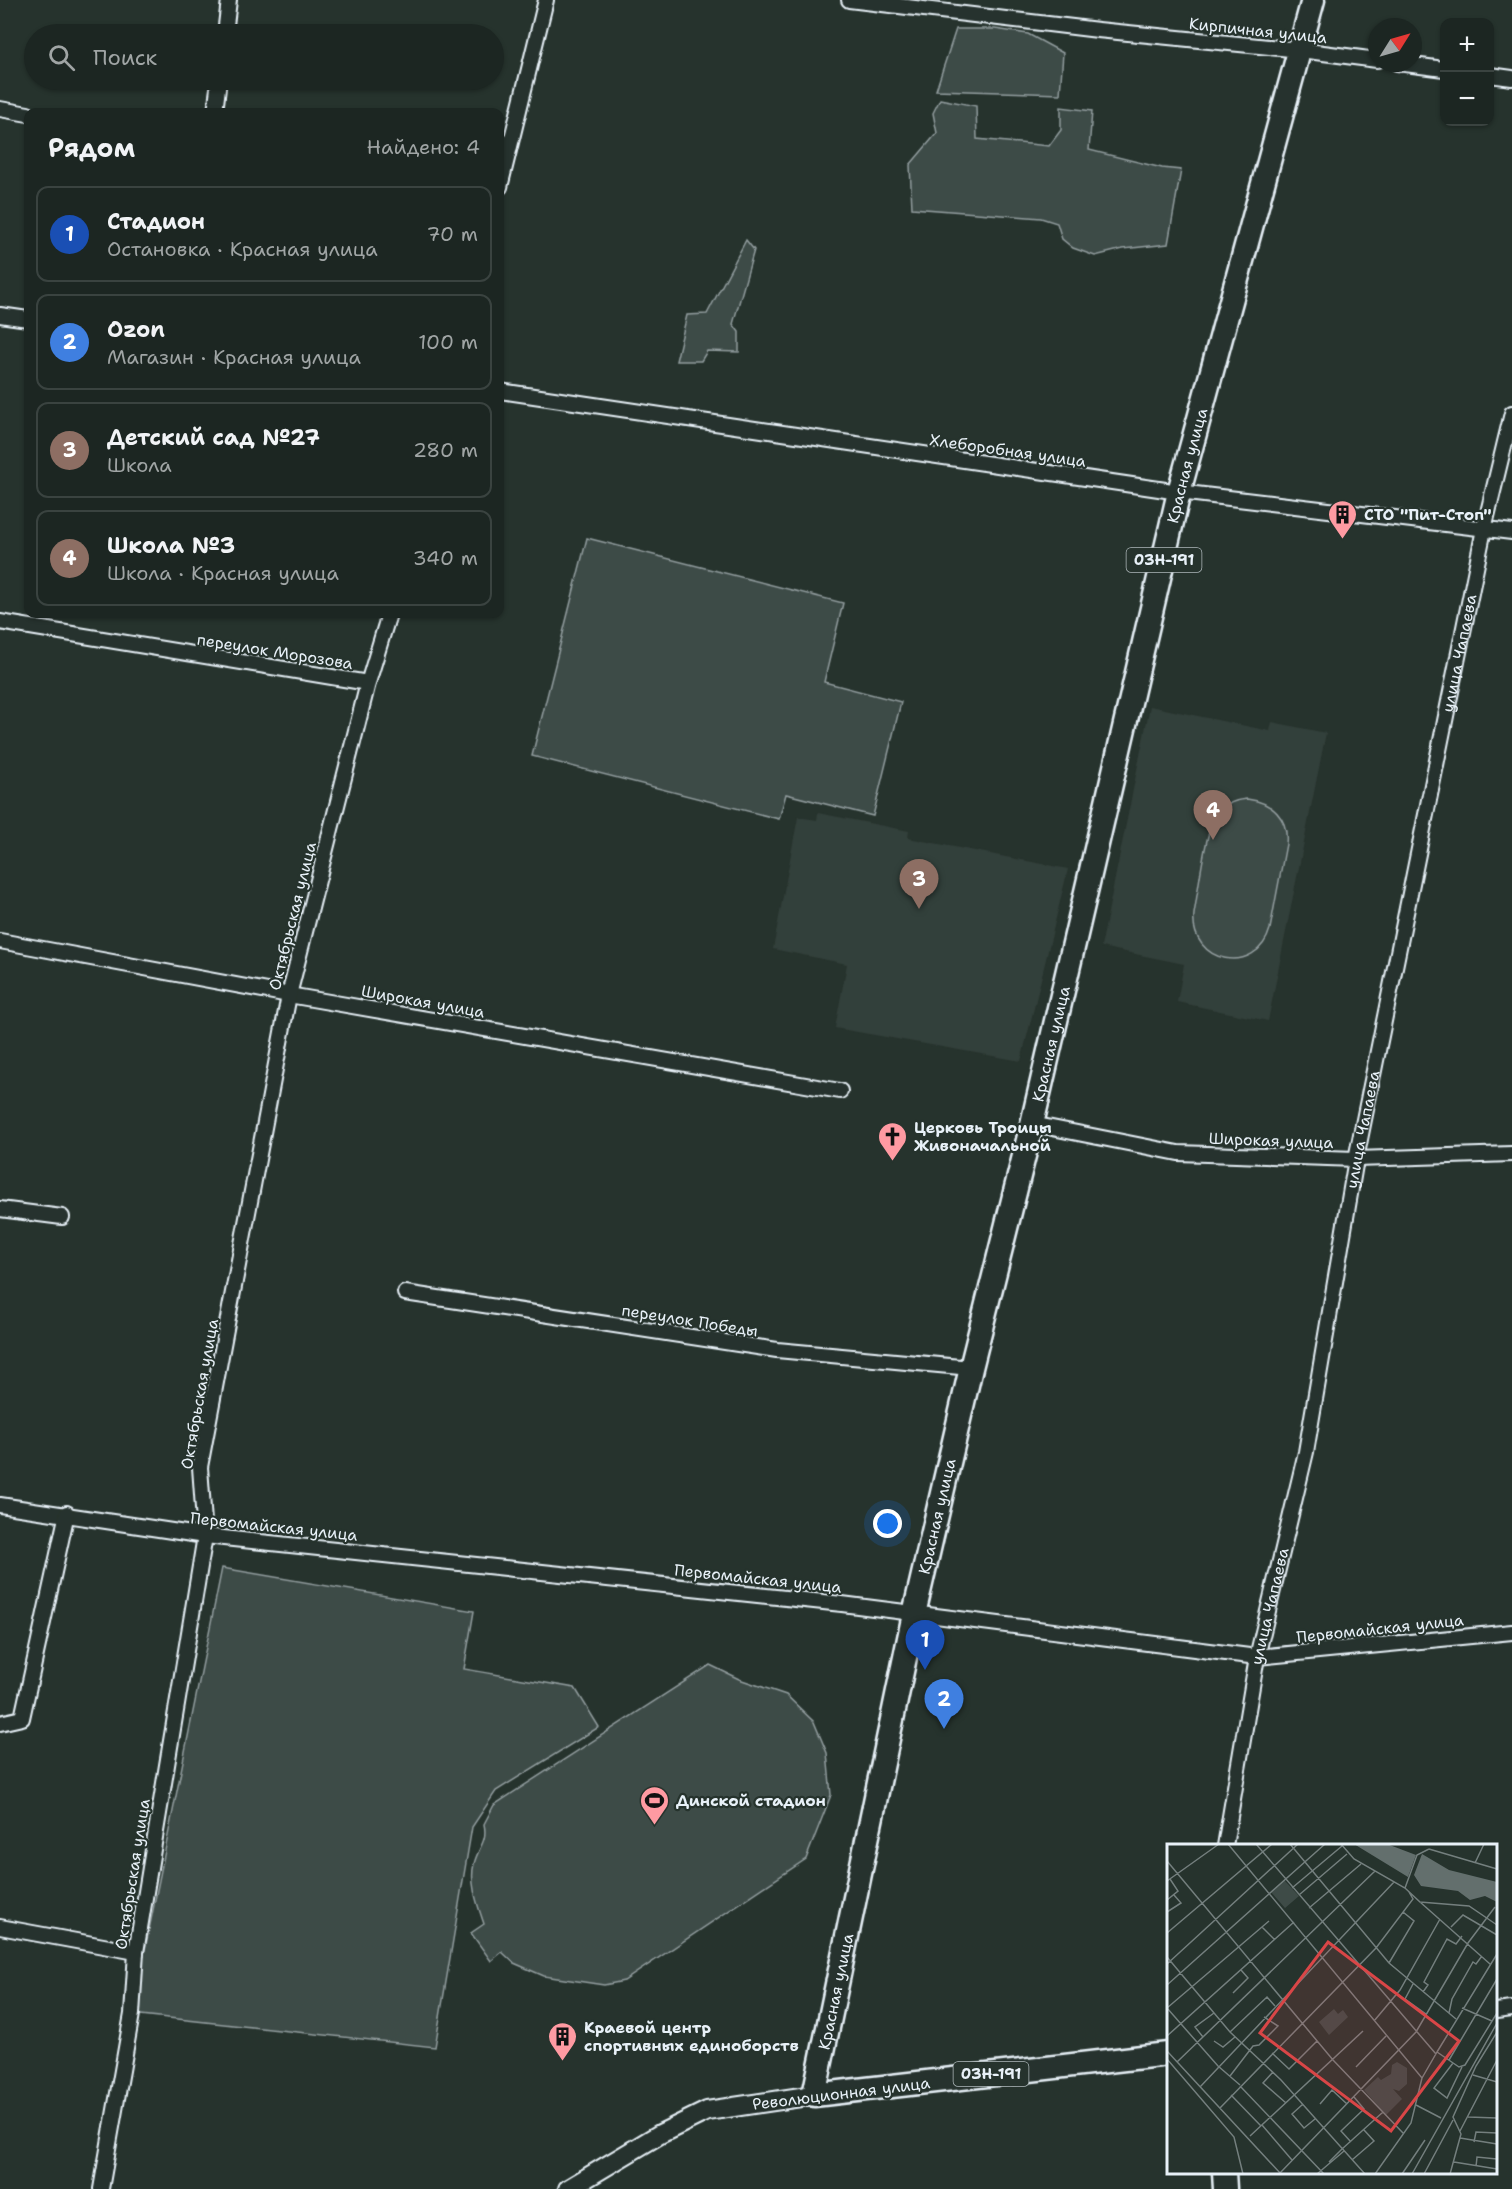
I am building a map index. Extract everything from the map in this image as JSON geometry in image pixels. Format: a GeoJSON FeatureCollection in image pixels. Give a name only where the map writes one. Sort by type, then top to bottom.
{"type":"FeatureCollection","features":[{"type":"Feature","properties":{"kind":"main road","name":"Красная улица"},"geometry":{"type":"LineString","coordinates":[[814,2095],[914,1614],[971,1368],[1032,1124],[1179,492],[1313,0]]}},
{"type":"Feature","properties":{"kind":"main road","name":"Революционная улица"},"geometry":{"type":"LineString","coordinates":[[814,2095],[1167,2054]]}},
{"type":"Feature","properties":{"kind":"main road"},"geometry":{"type":"LineString","coordinates":[[1224,2174],[1225,2189]]}},
{"type":"Feature","properties":{"kind":"street"},"geometry":{"type":"LineString","coordinates":[[226,24],[229,0]]}},
{"type":"Feature","properties":{"kind":"street"},"geometry":{"type":"LineString","coordinates":[[504,171],[546,0]]}},
{"type":"Feature","properties":{"kind":"street","name":"Кирпичная улица"},"geometry":{"type":"LineString","coordinates":[[849,0],[1368,59]]}},
{"type":"Feature","properties":{"kind":"street"},"geometry":{"type":"LineString","coordinates":[[1422,66],[1440,68]]}},
{"type":"Feature","properties":{"kind":"street"},"geometry":{"type":"LineString","coordinates":[[1494,76],[1512,78]]}},
{"type":"Feature","properties":{"kind":"street"},"geometry":{"type":"LineString","coordinates":[[216,108],[218,90]]}},
{"type":"Feature","properties":{"kind":"street"},"geometry":{"type":"LineString","coordinates":[[0,109],[24,113]]}},
{"type":"Feature","properties":{"kind":"street"},"geometry":{"type":"LineString","coordinates":[[0,315],[24,318]]}},
{"type":"Feature","properties":{"kind":"street","name":"Хлеборобная улица"},"geometry":{"type":"LineString","coordinates":[[504,393],[1179,492],[1512,532]]}},
{"type":"Feature","properties":{"kind":"street","name":"улица Чапаева"},"geometry":{"type":"LineString","coordinates":[[1225,1844],[1257,1657],[1306,1452],[1356,1159],[1484,529],[1512,413]]}},
{"type":"Feature","properties":{"kind":"street","name":"Октябрьская улица"},"geometry":{"type":"LineString","coordinates":[[101,2189],[132,2014],[136,1952],[205,1536],[200,1467],[289,995],[368,683],[388,618]]}},
{"type":"Feature","properties":{"kind":"street","name":"переулок Морозова"},"geometry":{"type":"LineString","coordinates":[[0,622],[368,683]]}},
{"type":"Feature","properties":{"kind":"street","name":"Широкая улица"},"geometry":{"type":"LineString","coordinates":[[0,941],[289,995],[840,1091]]}},
{"type":"Feature","properties":{"kind":"street","name":"Широкая улица"},"geometry":{"type":"LineString","coordinates":[[1032,1124],[1178,1152],[1356,1159],[1512,1154]]}},
{"type":"Feature","properties":{"kind":"street"},"geometry":{"type":"LineString","coordinates":[[0,1209],[62,1217]]}},
{"type":"Feature","properties":{"kind":"street","name":"переулок Победы"},"geometry":{"type":"LineString","coordinates":[[405,1293],[777,1350],[971,1368]]}},
{"type":"Feature","properties":{"kind":"street","name":"Первомайская улица"},"geometry":{"type":"LineString","coordinates":[[0,1505],[205,1536],[842,1604],[1257,1657],[1512,1632]]}},
{"type":"Feature","properties":{"kind":"street"},"geometry":{"type":"LineString","coordinates":[[0,1723],[22,1718],[67,1514]]}},
{"type":"Feature","properties":{"kind":"street"},"geometry":{"type":"LineString","coordinates":[[0,1927],[136,1952]]}},
{"type":"Feature","properties":{"kind":"street"},"geometry":{"type":"LineString","coordinates":[[1497,2011],[1512,2009]]}},
{"type":"Feature","properties":{"kind":"street","name":"Революционная улица"},"geometry":{"type":"LineString","coordinates":[[568,2189],[660,2134],[707,2111],[814,2095]]}},
{"type":"Feature","properties":{"kind":"shaded area"},"geometry":{"type":"Polygon","coordinates":[[[956,29],[995,29],[1028,34],[1063,53],[1060,94],[936,90],[956,29]]]}},
{"type":"Feature","properties":{"kind":"shaded area"},"geometry":{"type":"Polygon","coordinates":[[[940,99],[976,106],[977,139],[1049,146],[1061,130],[1061,107],[1092,111],[1089,150],[1162,168],[1181,170],[1168,244],[1123,249],[1095,256],[1073,248],[1062,239],[1057,223],[1041,218],[912,208],[910,165],[937,133],[933,113],[940,99]]]}},
{"type":"Feature","properties":{"kind":"shaded area"},"geometry":{"type":"Polygon","coordinates":[[[746,240],[754,250],[733,324],[739,332],[739,352],[707,351],[701,361],[676,361],[687,315],[707,314],[746,240]]]}},
{"type":"Feature","properties":{"kind":"shaded area"},"geometry":{"type":"Polygon","coordinates":[[[587,538],[843,603],[824,682],[901,702],[873,816],[786,794],[779,819],[532,756],[587,538]]]}},
{"type":"Feature","properties":{"kind":"shaded area"},"geometry":{"type":"Polygon","coordinates":[[[1150,706],[1270,731],[1272,722],[1326,733],[1268,1021],[1177,1002],[1184,964],[1101,947],[1150,706]]]}},
{"type":"Feature","properties":{"kind":"shaded area"},"geometry":{"type":"Polygon","coordinates":[[[1247,799],[1264,804],[1277,813],[1285,826],[1286,844],[1270,929],[1263,944],[1252,954],[1239,959],[1225,958],[1212,953],[1202,944],[1195,931],[1194,914],[1211,825],[1221,809],[1247,799]]]}},
{"type":"Feature","properties":{"kind":"shaded area"},"geometry":{"type":"Polygon","coordinates":[[[818,813],[909,831],[908,838],[1068,869],[1021,1061],[835,1028],[847,964],[773,949],[798,817],[817,820],[818,813]]]}},
{"type":"Feature","properties":{"kind":"shaded area"},"geometry":{"type":"Polygon","coordinates":[[[222,1568],[474,1611],[464,1669],[575,1688],[599,1727],[496,1791],[472,1827],[435,2047],[132,2014],[222,1568]]]}},
{"type":"Feature","properties":{"kind":"shaded area"},"geometry":{"type":"Polygon","coordinates":[[[710,1665],[739,1679],[786,1695],[814,1722],[827,1753],[831,1795],[806,1859],[624,1981],[604,1985],[544,1976],[514,1963],[502,1952],[491,1961],[471,1933],[484,1924],[475,1894],[473,1871],[484,1840],[484,1824],[494,1805],[710,1665]]]}},
{"type":"Feature","properties":{"kind":"place","name":"СТО \"Пит-Стоп\""},"geometry":{"type":"Point","coordinates":[1343,540]}},
{"type":"Feature","properties":{"kind":"place","name":"Школа №3"},"geometry":{"type":"Point","coordinates":[1213,840]}},
{"type":"Feature","properties":{"kind":"place","name":"Детский сад №27"},"geometry":{"type":"Point","coordinates":[919,909]}},
{"type":"Feature","properties":{"kind":"place","name":"Церковь Троицы Живоначальной"},"geometry":{"type":"Point","coordinates":[893,1162]}},
{"type":"Feature","properties":{"kind":"place","name":"Стадион"},"geometry":{"type":"Point","coordinates":[925,1670]}},
{"type":"Feature","properties":{"kind":"place","name":"Ozon"},"geometry":{"type":"Point","coordinates":[944,1729]}},
{"type":"Feature","properties":{"kind":"place","name":"Динской стадион"},"geometry":{"type":"Point","coordinates":[655,1826]}},
{"type":"Feature","properties":{"kind":"place","name":"Краевой центр спортивных единоборств"},"geometry":{"type":"Point","coordinates":[563,2062]}}]}
